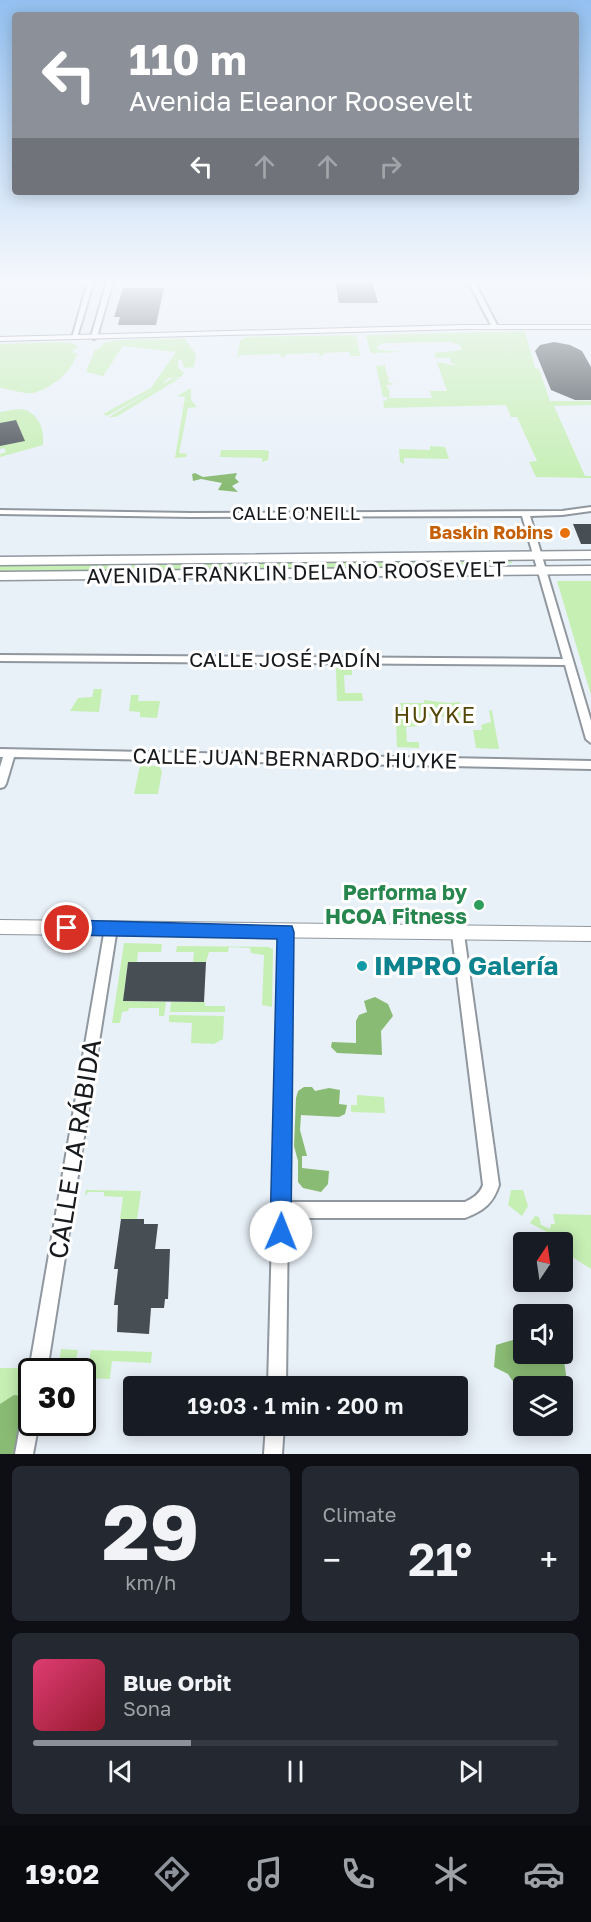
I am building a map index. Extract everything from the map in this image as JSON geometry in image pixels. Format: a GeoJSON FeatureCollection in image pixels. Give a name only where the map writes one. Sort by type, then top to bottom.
{"type":"FeatureCollection","features":[{"type":"Feature","properties":{"kind":"main road","name":"AVENIDA FRANKLIN DELANO ROOSEVELT"},"geometry":{"type":"LineString","coordinates":[[0,561],[591,555]]}},
{"type":"Feature","properties":{"kind":"main road","name":"AVENIDA FRANKLIN DELANO ROOSEVELT"},"geometry":{"type":"LineString","coordinates":[[0,576],[591,570]]}},
{"type":"Feature","properties":{"kind":"street","name":"CALLE O'NEILL"},"geometry":{"type":"LineString","coordinates":[[0,512],[191,515],[525,513],[591,509]]}},
{"type":"Feature","properties":{"kind":"street"},"geometry":{"type":"LineString","coordinates":[[525,513],[591,739]]}},
{"type":"Feature","properties":{"kind":"street","name":"CALLE JOSÉ PADÍN"},"geometry":{"type":"LineString","coordinates":[[0,658],[569,662]]}},
{"type":"Feature","properties":{"kind":"street"},"geometry":{"type":"LineString","coordinates":[[0,784],[5,753]]}},
{"type":"Feature","properties":{"kind":"street","name":"CALLE JUAN BERNARDO HUYKE"},"geometry":{"type":"LineString","coordinates":[[5,753],[591,765]]}},
{"type":"Feature","properties":{"kind":"street"},"geometry":{"type":"LineString","coordinates":[[0,927],[591,934]]}},
{"type":"Feature","properties":{"kind":"street","name":"CALLE LA RÁBIDA"},"geometry":{"type":"LineString","coordinates":[[40,1358],[111,928]]}},
{"type":"Feature","properties":{"kind":"street"},"geometry":{"type":"LineString","coordinates":[[277,1376],[286,932]]}},
{"type":"Feature","properties":{"kind":"street"},"geometry":{"type":"LineString","coordinates":[[281,1210],[465,1210],[484,1200],[489,1193],[491,1185],[458,934]]}},
{"type":"Feature","properties":{"kind":"street"},"geometry":{"type":"LineString","coordinates":[[24,1454],[27,1436]]}},
{"type":"Feature","properties":{"kind":"street"},"geometry":{"type":"LineString","coordinates":[[273,1454],[274,1436]]}},
{"type":"Feature","properties":{"kind":"green space"},"geometry":{"type":"Polygon","coordinates":[[[0,349],[75,349],[73,353],[77,353],[66,373],[47,388],[25,393],[0,388],[0,349]]]}},
{"type":"Feature","properties":{"kind":"green space"},"geometry":{"type":"Polygon","coordinates":[[[121,349],[103,376],[86,372],[95,350],[121,349]]]}},
{"type":"Feature","properties":{"kind":"green space"},"geometry":{"type":"Polygon","coordinates":[[[148,349],[192,349],[196,355],[194,367],[184,368],[182,360],[178,360],[178,368],[184,373],[181,377],[168,378],[162,385],[107,416],[103,414],[151,388],[176,352],[148,349]]]}},
{"type":"Feature","properties":{"kind":"green space"},"geometry":{"type":"Polygon","coordinates":[[[239,349],[359,349],[360,356],[351,356],[349,352],[323,353],[323,356],[319,356],[319,353],[286,354],[285,357],[281,357],[281,354],[241,355],[237,358],[239,349]]]}},
{"type":"Feature","properties":{"kind":"green space"},"geometry":{"type":"Polygon","coordinates":[[[369,349],[404,352],[374,353],[370,352],[369,349]]]}},
{"type":"Feature","properties":{"kind":"green space"},"geometry":{"type":"Polygon","coordinates":[[[530,349],[535,368],[539,369],[550,401],[591,401],[591,405],[554,406],[585,476],[591,476],[591,478],[536,477],[529,462],[537,461],[517,417],[511,417],[506,405],[384,408],[383,401],[387,400],[387,397],[383,397],[376,366],[385,365],[387,376],[390,378],[388,378],[389,383],[397,384],[386,385],[390,392],[389,398],[432,398],[430,391],[447,391],[437,362],[458,366],[450,362],[450,358],[436,358],[434,353],[530,349]]]}},
{"type":"Feature","properties":{"kind":"green space"},"geometry":{"type":"Polygon","coordinates":[[[173,378],[180,378],[116,417],[109,417],[173,378]]]}},
{"type":"Feature","properties":{"kind":"green space"},"geometry":{"type":"Polygon","coordinates":[[[191,388],[191,400],[197,407],[188,408],[179,453],[187,454],[186,457],[175,458],[185,397],[177,396],[191,388]]]}},
{"type":"Feature","properties":{"kind":"green space"},"geometry":{"type":"Polygon","coordinates":[[[18,409],[35,416],[43,432],[43,445],[0,457],[0,454],[6,452],[4,448],[0,449],[0,412],[18,409]]]}},
{"type":"Feature","properties":{"kind":"green space"},"geometry":{"type":"Polygon","coordinates":[[[430,446],[445,447],[449,459],[404,458],[404,464],[400,462],[399,449],[430,450],[430,446]]]}},
{"type":"Feature","properties":{"kind":"green space"},"geometry":{"type":"Polygon","coordinates":[[[221,450],[269,451],[268,460],[262,462],[262,458],[220,457],[221,450]]]}},
{"type":"Feature","properties":{"kind":"green space"},"geometry":{"type":"Polygon","coordinates":[[[237,473],[235,478],[239,482],[232,486],[238,492],[218,490],[222,483],[201,479],[193,481],[192,474],[203,477],[237,473]]]}},
{"type":"Feature","properties":{"kind":"green space"},"geometry":{"type":"Polygon","coordinates":[[[511,560],[512,563],[392,568],[0,571],[0,565],[511,560]]]}},
{"type":"Feature","properties":{"kind":"green space"},"geometry":{"type":"Polygon","coordinates":[[[557,581],[591,581],[591,695],[557,581]]]}},
{"type":"Feature","properties":{"kind":"green space"},"geometry":{"type":"Polygon","coordinates":[[[336,668],[352,668],[352,675],[344,675],[345,693],[362,693],[363,701],[337,701],[336,668]]]}},
{"type":"Feature","properties":{"kind":"green space"},"geometry":{"type":"Polygon","coordinates":[[[94,689],[102,689],[99,712],[70,711],[78,698],[92,697],[94,689]]]}},
{"type":"Feature","properties":{"kind":"green space"},"geometry":{"type":"Polygon","coordinates":[[[131,695],[139,695],[138,701],[160,701],[157,718],[140,717],[140,712],[129,711],[131,695]]]}},
{"type":"Feature","properties":{"kind":"green space"},"geometry":{"type":"Polygon","coordinates":[[[424,700],[460,702],[462,718],[420,715],[421,726],[406,727],[407,742],[419,742],[419,748],[397,747],[396,724],[398,723],[397,710],[402,709],[400,703],[424,703],[424,700]]]}},
{"type":"Feature","properties":{"kind":"green space"},"geometry":{"type":"Polygon","coordinates":[[[489,710],[492,711],[499,749],[476,748],[473,730],[482,730],[481,725],[491,722],[489,710]]]}},
{"type":"Feature","properties":{"kind":"green space"},"geometry":{"type":"Polygon","coordinates":[[[140,765],[159,766],[162,771],[158,794],[134,794],[140,765]]]}},
{"type":"Feature","properties":{"kind":"green space"},"geometry":{"type":"Polygon","coordinates":[[[124,943],[162,944],[161,952],[138,952],[137,962],[128,962],[123,1001],[166,1002],[164,1016],[159,1016],[159,1008],[129,1008],[128,1011],[122,1012],[120,1023],[112,1023],[124,943]]]}},
{"type":"Feature","properties":{"kind":"green space"},"geometry":{"type":"Polygon","coordinates":[[[177,946],[268,947],[273,949],[272,1007],[262,1005],[264,955],[251,953],[250,948],[229,947],[228,952],[209,952],[206,962],[193,962],[194,952],[176,952],[177,946]]]}},
{"type":"Feature","properties":{"kind":"green space"},"geometry":{"type":"Polygon","coordinates":[[[375,997],[388,1004],[393,1016],[381,1031],[382,1055],[337,1053],[331,1047],[332,1042],[356,1043],[356,1021],[359,1015],[367,1012],[364,1001],[375,997]]]}},
{"type":"Feature","properties":{"kind":"green space"},"geometry":{"type":"Polygon","coordinates":[[[171,1002],[205,1002],[205,1006],[225,1006],[225,1012],[170,1012],[171,1002]]]}},
{"type":"Feature","properties":{"kind":"green space"},"geometry":{"type":"Polygon","coordinates":[[[169,1015],[224,1016],[223,1039],[214,1044],[191,1043],[192,1023],[169,1022],[169,1015]]]}},
{"type":"Feature","properties":{"kind":"green space"},"geometry":{"type":"Polygon","coordinates":[[[304,1087],[312,1087],[315,1091],[329,1088],[340,1090],[339,1104],[347,1105],[345,1114],[339,1117],[301,1115],[300,1130],[307,1156],[302,1156],[302,1168],[329,1171],[328,1184],[321,1192],[303,1188],[298,1182],[298,1161],[294,1146],[296,1098],[298,1091],[304,1087]]]}},
{"type":"Feature","properties":{"kind":"green space"},"geometry":{"type":"Polygon","coordinates":[[[357,1095],[384,1097],[385,1113],[351,1112],[351,1105],[357,1105],[357,1095]]]}},
{"type":"Feature","properties":{"kind":"green space"},"geometry":{"type":"Polygon","coordinates":[[[86,1190],[141,1191],[137,1219],[120,1219],[123,1197],[104,1196],[104,1192],[88,1192],[85,1196],[86,1190]]]}},
{"type":"Feature","properties":{"kind":"green space"},"geometry":{"type":"Polygon","coordinates":[[[511,1190],[523,1190],[528,1206],[522,1216],[508,1205],[511,1190]]]}},
{"type":"Feature","properties":{"kind":"green space"},"geometry":{"type":"Polygon","coordinates":[[[553,1214],[591,1215],[591,1269],[573,1257],[573,1232],[547,1232],[530,1223],[535,1216],[539,1217],[541,1225],[550,1229],[551,1224],[555,1224],[553,1214]]]}},
{"type":"Feature","properties":{"kind":"green space"},"geometry":{"type":"Polygon","coordinates":[[[513,1340],[513,1364],[565,1364],[566,1376],[513,1376],[513,1382],[508,1374],[494,1367],[496,1345],[513,1340]]]}},
{"type":"Feature","properties":{"kind":"green space"},"geometry":{"type":"Polygon","coordinates":[[[61,1349],[78,1350],[77,1358],[60,1358],[61,1349]]]}},
{"type":"Feature","properties":{"kind":"green space"},"geometry":{"type":"Polygon","coordinates":[[[91,1350],[152,1352],[151,1363],[112,1361],[110,1379],[96,1378],[96,1358],[90,1358],[91,1350]]]}},
{"type":"Feature","properties":{"kind":"green space"},"geometry":{"type":"Polygon","coordinates":[[[0,1368],[18,1368],[18,1395],[7,1454],[0,1454],[0,1368]]]}},
{"type":"Feature","properties":{"kind":"green space"},"geometry":{"type":"Polygon","coordinates":[[[14,1395],[18,1396],[18,1436],[24,1436],[21,1454],[0,1454],[0,1404],[14,1395]]]}},
{"type":"Feature","properties":{"kind":"building"},"geometry":{"type":"Polygon","coordinates":[[[537,349],[578,349],[582,351],[591,367],[591,400],[575,400],[551,390],[535,351],[537,349]]]}},
{"type":"Feature","properties":{"kind":"building"},"geometry":{"type":"Polygon","coordinates":[[[16,420],[25,441],[0,446],[0,423],[16,420]]]}},
{"type":"Feature","properties":{"kind":"building"},"geometry":{"type":"Polygon","coordinates":[[[573,524],[591,524],[591,544],[581,544],[573,524]]]}},
{"type":"Feature","properties":{"kind":"building"},"geometry":{"type":"Polygon","coordinates":[[[128,962],[206,962],[204,1002],[123,1001],[128,962]]]}},
{"type":"Feature","properties":{"kind":"building"},"geometry":{"type":"Polygon","coordinates":[[[121,1219],[144,1219],[144,1224],[158,1224],[155,1249],[170,1249],[168,1299],[165,1299],[164,1308],[151,1308],[149,1334],[117,1332],[118,1305],[114,1305],[118,1269],[114,1269],[121,1219]]]}},
{"type":"Feature","properties":{"kind":"place","name":"Baskin Robins"},"geometry":{"type":"Point","coordinates":[565,533]}},
{"type":"Feature","properties":{"kind":"place","name":"Performa by HCOA Fitness"},"geometry":{"type":"Point","coordinates":[479,905]}},
{"type":"Feature","properties":{"kind":"place","name":"IMPRO Galería"},"geometry":{"type":"Point","coordinates":[362,966]}},
{"type":"Feature","properties":{"kind":"district","name":"HUYKE"},"geometry":{"type":"Point","coordinates":[435,715]}},
{"type":"Feature","properties":{"kind":"route"},"geometry":{"type":"LineString","coordinates":[[67,928],[286,932],[281,1232]]}}]}
